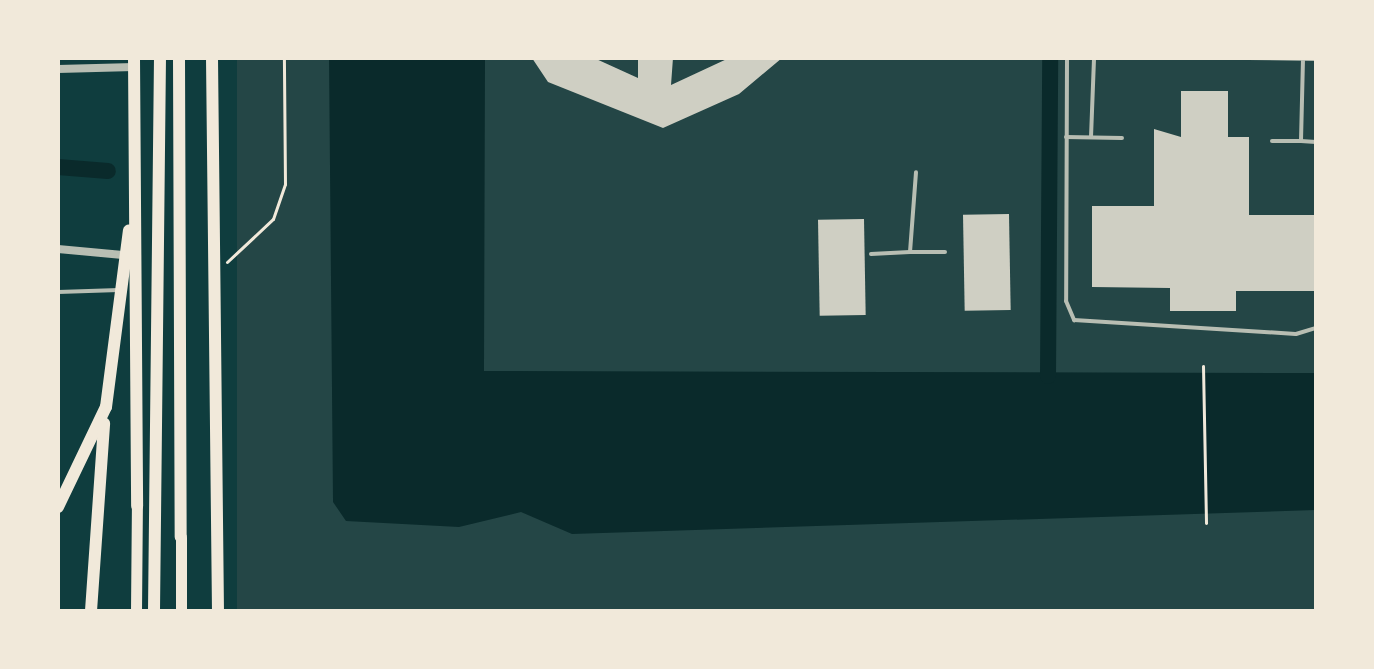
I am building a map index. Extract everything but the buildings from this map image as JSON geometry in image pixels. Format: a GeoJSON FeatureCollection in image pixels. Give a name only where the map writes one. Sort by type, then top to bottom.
{"type":"FeatureCollection","features":[{"type":"Feature","properties":{"kind":"main road"},"geometry":{"type":"LineString","coordinates":[[154,611],[160,58]]}},
{"type":"Feature","properties":{"kind":"main road"},"geometry":{"type":"LineString","coordinates":[[179,58],[181,611]]}},
{"type":"Feature","properties":{"kind":"main road"},"geometry":{"type":"LineString","coordinates":[[212,58],[218,611]]}},
{"type":"Feature","properties":{"kind":"main road"},"geometry":{"type":"LineString","coordinates":[[134,63],[132,216],[136,611]]}},
{"type":"Feature","properties":{"kind":"main road"},"geometry":{"type":"LineString","coordinates":[[91,611],[106,407],[122,290],[123,255],[132,216]]}},
{"type":"Feature","properties":{"kind":"main road"},"geometry":{"type":"LineString","coordinates":[[58,507],[106,407]]}},
{"type":"Feature","properties":{"kind":"street"},"geometry":{"type":"LineString","coordinates":[[58,69],[134,63]]}},
{"type":"Feature","properties":{"kind":"street"},"geometry":{"type":"LineString","coordinates":[[58,249],[123,255]]}},
{"type":"Feature","properties":{"kind":"lane"},"geometry":{"type":"LineString","coordinates":[[1067,58],[1066,301],[1074,320],[1094,327],[1296,334],[1316,328]]}},
{"type":"Feature","properties":{"kind":"lane"},"geometry":{"type":"LineString","coordinates":[[1091,137],[1094,58]]}},
{"type":"Feature","properties":{"kind":"lane"},"geometry":{"type":"LineString","coordinates":[[1248,58],[1316,59]]}},
{"type":"Feature","properties":{"kind":"lane"},"geometry":{"type":"LineString","coordinates":[[1301,141],[1303,59]]}},
{"type":"Feature","properties":{"kind":"lane"},"geometry":{"type":"LineString","coordinates":[[1066,137],[1122,138]]}},
{"type":"Feature","properties":{"kind":"lane"},"geometry":{"type":"LineString","coordinates":[[1272,141],[1316,142]]}},
{"type":"Feature","properties":{"kind":"lane"},"geometry":{"type":"LineString","coordinates":[[910,252],[916,172]]}},
{"type":"Feature","properties":{"kind":"lane"},"geometry":{"type":"LineString","coordinates":[[871,254],[945,252]]}},
{"type":"Feature","properties":{"kind":"lane"},"geometry":{"type":"LineString","coordinates":[[58,292],[122,290]]}},
{"type":"Feature","properties":{"kind":"path"},"geometry":{"type":"LineString","coordinates":[[214,271],[273,219],[285,184],[284,58]]}},
{"type":"Feature","properties":{"kind":"path"},"geometry":{"type":"LineString","coordinates":[[1203,366],[1206,523]]}},
{"type":"Feature","properties":{"kind":"shaded area"},"geometry":{"type":"Polygon","coordinates":[[[237,58],[1316,58],[1316,611],[237,611],[237,58]]]}},
{"type":"Feature","properties":{"kind":"shaded area"},"geometry":{"type":"Polygon","coordinates":[[[329,58],[485,58],[484,371],[1316,373],[1316,510],[572,534],[521,512],[459,527],[346,521],[333,502],[329,58]]]}},
{"type":"Feature","properties":{"kind":"waterway"},"geometry":{"type":"LineString","coordinates":[[1048,376],[1050,58]]}},
{"type":"Feature","properties":{"kind":"waterway"},"geometry":{"type":"LineString","coordinates":[[58,167],[108,171]]}}]}
